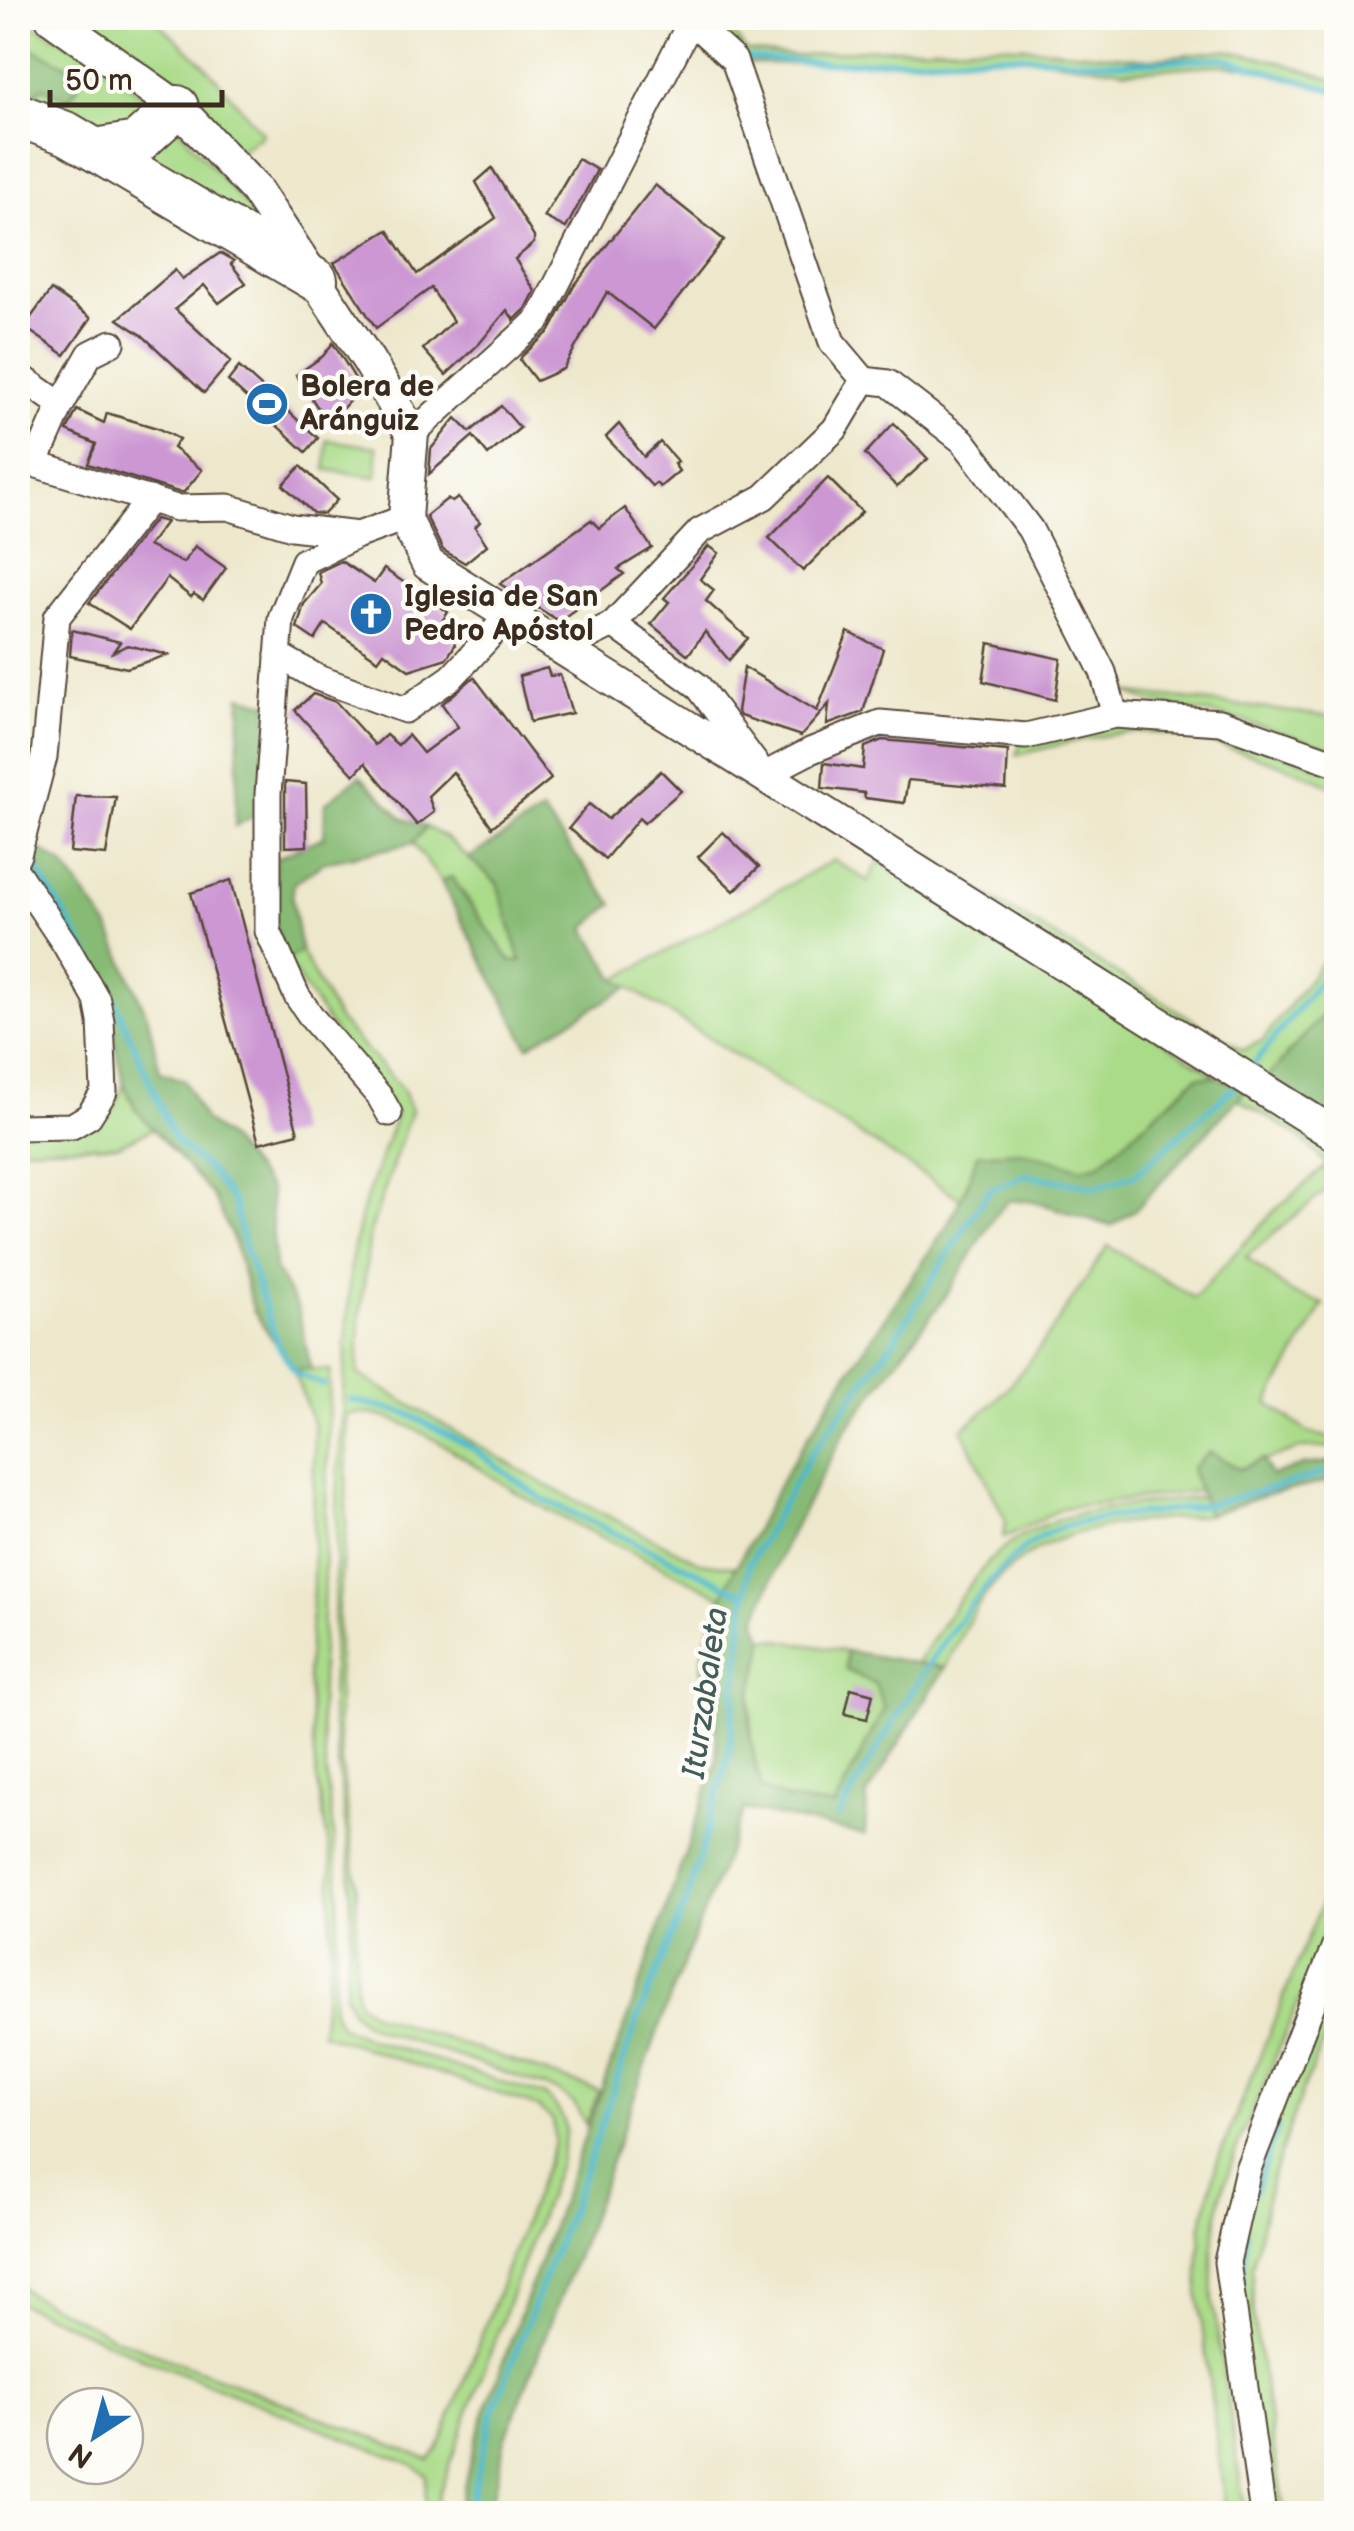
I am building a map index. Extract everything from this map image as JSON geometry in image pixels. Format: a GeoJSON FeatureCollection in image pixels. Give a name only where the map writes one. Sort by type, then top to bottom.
{"type":"FeatureCollection","features":[{"type":"Feature","properties":{"kind":"highway"},"geometry":{"type":"LineString","coordinates":[[96,150],[137,143],[178,108]]}},
{"type":"Feature","properties":{"kind":"highway"},"geometry":{"type":"LineString","coordinates":[[18,115],[68,134],[316,280]]}},
{"type":"Feature","properties":{"kind":"street"},"geometry":{"type":"LineString","coordinates":[[52,18],[178,108],[254,189],[412,434],[405,518],[428,564],[1336,1136]]}},
{"type":"Feature","properties":{"kind":"street"},"geometry":{"type":"LineString","coordinates":[[412,434],[538,320],[691,21],[734,60],[832,342],[864,380],[888,383],[962,441],[1030,529],[1103,672],[1116,714]]}},
{"type":"Feature","properties":{"kind":"street"},"geometry":{"type":"LineString","coordinates":[[112,343],[90,354],[26,462],[176,508],[228,507],[292,527],[358,535]]}},
{"type":"Feature","properties":{"kind":"street"},"geometry":{"type":"LineString","coordinates":[[18,375],[61,405]]}},
{"type":"Feature","properties":{"kind":"street"},"geometry":{"type":"LineString","coordinates":[[564,648],[613,624],[700,531],[764,497],[834,429],[864,380]]}},
{"type":"Feature","properties":{"kind":"street"},"geometry":{"type":"LineString","coordinates":[[18,855],[44,757],[57,617],[150,500]]}},
{"type":"Feature","properties":{"kind":"street"},"geometry":{"type":"LineString","coordinates":[[389,1113],[380,1096],[297,996],[268,930],[268,794],[281,618],[304,561],[405,518]]}},
{"type":"Feature","properties":{"kind":"street"},"geometry":{"type":"LineString","coordinates":[[278,655],[318,678],[406,710],[452,677],[510,614]]}},
{"type":"Feature","properties":{"kind":"street"},"geometry":{"type":"LineString","coordinates":[[613,624],[698,686],[764,775]]}},
{"type":"Feature","properties":{"kind":"street"},"geometry":{"type":"LineString","coordinates":[[764,775],[810,751],[880,723],[1026,736],[1116,714],[1220,722],[1336,763]]}},
{"type":"Feature","properties":{"kind":"street"},"geometry":{"type":"LineString","coordinates":[[18,874],[97,1000],[102,1021],[104,1092],[89,1116],[72,1126],[18,1127]]}},
{"type":"Feature","properties":{"kind":"street"},"geometry":{"type":"LineString","coordinates":[[1263,2514],[1227,2262],[1248,2169],[1336,1942]]}},
{"type":"Feature","properties":{"kind":"green space"},"geometry":{"type":"Polygon","coordinates":[[[18,18],[82,49],[145,97],[138,117],[126,128],[92,132],[18,108],[42,87],[75,69],[18,44],[18,18]]]}},
{"type":"Feature","properties":{"kind":"green space"},"geometry":{"type":"Polygon","coordinates":[[[79,18],[153,18],[204,64],[263,134],[239,152],[163,80],[79,18]]]}},
{"type":"Feature","properties":{"kind":"green space"},"geometry":{"type":"Polygon","coordinates":[[[704,18],[720,18],[747,51],[796,56],[867,49],[1004,45],[1147,59],[1225,50],[1277,61],[1336,81],[1336,91],[1261,68],[1218,65],[1127,71],[1031,57],[970,55],[749,63],[745,73],[704,18]]]}},
{"type":"Feature","properties":{"kind":"green space"},"geometry":{"type":"Polygon","coordinates":[[[21,43],[75,69],[78,87],[68,100],[42,87],[32,98],[18,95],[21,43]]]}},
{"type":"Feature","properties":{"kind":"green space"},"geometry":{"type":"Polygon","coordinates":[[[175,124],[263,226],[126,157],[175,124]]]}},
{"type":"Feature","properties":{"kind":"green space"},"geometry":{"type":"Polygon","coordinates":[[[327,440],[377,447],[377,477],[326,470],[327,440]]]}},
{"type":"Feature","properties":{"kind":"green space"},"geometry":{"type":"Polygon","coordinates":[[[1125,692],[1336,717],[1336,749],[1235,719],[1151,702],[1125,692]]]}},
{"type":"Feature","properties":{"kind":"green space"},"geometry":{"type":"Polygon","coordinates":[[[241,696],[269,704],[266,809],[235,826],[241,696]]]}},
{"type":"Feature","properties":{"kind":"green space"},"geometry":{"type":"Polygon","coordinates":[[[1121,723],[1218,732],[1336,772],[1336,789],[1294,769],[1236,750],[1150,732],[1102,736],[1017,755],[1020,743],[1121,723]]]}},
{"type":"Feature","properties":{"kind":"green space"},"geometry":{"type":"Polygon","coordinates":[[[360,776],[402,818],[426,827],[413,843],[324,862],[294,883],[292,898],[301,951],[286,960],[273,919],[276,858],[324,837],[325,804],[360,776]]]}},
{"type":"Feature","properties":{"kind":"green space"},"geometry":{"type":"Polygon","coordinates":[[[542,812],[613,904],[585,928],[616,979],[629,987],[528,1046],[441,882],[451,877],[511,962],[521,961],[497,883],[469,858],[542,812]]]}},
{"type":"Feature","properties":{"kind":"green space"},"geometry":{"type":"Polygon","coordinates":[[[426,827],[445,837],[497,883],[521,961],[511,962],[452,877],[441,882],[413,843],[426,827]]]}},
{"type":"Feature","properties":{"kind":"green space"},"geometry":{"type":"Polygon","coordinates":[[[28,842],[64,865],[109,928],[148,1018],[160,1072],[184,1080],[204,1120],[228,1139],[270,1189],[275,1269],[298,1309],[311,1369],[293,1369],[254,1312],[233,1239],[213,1196],[136,1110],[124,1084],[104,996],[21,866],[28,842]]]}},
{"type":"Feature","properties":{"kind":"green space"},"geometry":{"type":"Polygon","coordinates":[[[934,859],[955,876],[1243,1050],[1262,1041],[1336,944],[1336,1000],[1265,1080],[928,866],[934,859]]]}},
{"type":"Feature","properties":{"kind":"green space"},"geometry":{"type":"Polygon","coordinates":[[[834,860],[868,881],[880,860],[1217,1076],[1197,1077],[1099,1164],[1083,1168],[978,1154],[961,1199],[616,979],[834,860]]]}},
{"type":"Feature","properties":{"kind":"green space"},"geometry":{"type":"Polygon","coordinates":[[[301,951],[337,1018],[403,1090],[411,1111],[370,1233],[358,1374],[544,1484],[700,1562],[736,1567],[722,1597],[531,1501],[418,1430],[370,1414],[347,1415],[346,1526],[338,1608],[338,1733],[357,1887],[358,2002],[374,2014],[599,2091],[586,2125],[574,2104],[558,2091],[382,2031],[363,2022],[352,2011],[345,1995],[351,1924],[350,1861],[331,1710],[338,1480],[351,1262],[361,1213],[396,1115],[344,1047],[286,960],[301,951]]]}},
{"type":"Feature","properties":{"kind":"green space"},"geometry":{"type":"Polygon","coordinates":[[[1336,1000],[1336,1125],[1265,1080],[1336,1000]]]}},
{"type":"Feature","properties":{"kind":"green space"},"geometry":{"type":"Polygon","coordinates":[[[1216,1076],[1247,1089],[1136,1209],[1111,1226],[1030,1200],[1008,1201],[948,1293],[846,1430],[786,1542],[756,1620],[763,1649],[749,1719],[762,1789],[789,1800],[834,1807],[884,1708],[875,1684],[846,1670],[846,1651],[945,1668],[867,1795],[865,1835],[744,1809],[505,2439],[489,2513],[457,2514],[476,2437],[717,1760],[716,1719],[701,1668],[704,1644],[730,1578],[785,1474],[945,1229],[968,1184],[977,1154],[1020,1151],[1083,1168],[1099,1164],[1197,1077],[1216,1076]]]}},
{"type":"Feature","properties":{"kind":"green space"},"geometry":{"type":"Polygon","coordinates":[[[124,1084],[136,1110],[153,1129],[118,1145],[18,1148],[18,1131],[92,1126],[112,1111],[124,1084]]]}},
{"type":"Feature","properties":{"kind":"green space"},"geometry":{"type":"Polygon","coordinates":[[[1247,1089],[1336,1147],[1336,1182],[1246,1257],[1293,1294],[1324,1304],[1268,1403],[1309,1433],[1336,1439],[1336,1447],[1302,1448],[1240,1469],[1210,1452],[1191,1469],[1199,1491],[1063,1508],[1003,1538],[1006,1521],[962,1429],[985,1411],[1024,1368],[1108,1246],[1194,1298],[1273,1212],[1327,1165],[1299,1136],[1238,1099],[1247,1089]]]}},
{"type":"Feature","properties":{"kind":"green space"},"geometry":{"type":"Polygon","coordinates":[[[293,1369],[330,1370],[320,1715],[339,1888],[333,2011],[340,2025],[369,2039],[546,2096],[560,2112],[565,2126],[560,2161],[432,2513],[425,2513],[426,2475],[413,2465],[146,2359],[18,2303],[18,2284],[29,2294],[116,2338],[429,2459],[438,2450],[555,2141],[553,2120],[537,2107],[321,2033],[331,1947],[331,1860],[315,1767],[307,1672],[313,1589],[314,1426],[293,1369]]]}},
{"type":"Feature","properties":{"kind":"green space"},"geometry":{"type":"Polygon","coordinates":[[[1210,1452],[1240,1469],[1262,1459],[1271,1476],[1303,1465],[1336,1461],[1336,1480],[1266,1495],[1208,1515],[1191,1469],[1210,1452]]]}},
{"type":"Feature","properties":{"kind":"green space"},"geometry":{"type":"Polygon","coordinates":[[[1202,1497],[1208,1515],[1120,1524],[1064,1537],[1038,1549],[992,1586],[945,1668],[917,1663],[984,1567],[1030,1531],[1085,1512],[1202,1497]]]}},
{"type":"Feature","properties":{"kind":"green space"},"geometry":{"type":"Polygon","coordinates":[[[765,1638],[846,1651],[846,1670],[875,1684],[885,1708],[834,1807],[789,1800],[762,1789],[752,1754],[751,1697],[765,1638]]]}},
{"type":"Feature","properties":{"kind":"green space"},"geometry":{"type":"Polygon","coordinates":[[[1336,1868],[1336,1914],[1235,2153],[1220,2198],[1212,2253],[1213,2302],[1245,2513],[1226,2514],[1198,2293],[1201,2229],[1217,2162],[1336,1868]]]}},
{"type":"Feature","properties":{"kind":"green space"},"geometry":{"type":"Polygon","coordinates":[[[1336,1966],[1336,2015],[1301,2094],[1271,2181],[1252,2268],[1254,2321],[1284,2513],[1267,2513],[1235,2293],[1249,2185],[1336,1966]]]}},
{"type":"Feature","properties":{"kind":"building"},"geometry":{"type":"Polygon","coordinates":[[[578,159],[597,170],[566,228],[544,217],[578,159]]]}},
{"type":"Feature","properties":{"kind":"building"},"geometry":{"type":"Polygon","coordinates":[[[492,168],[534,237],[534,243],[515,259],[535,291],[526,309],[514,320],[507,310],[446,375],[423,349],[453,321],[431,288],[376,328],[334,263],[388,230],[417,274],[496,218],[476,182],[492,168]]]}},
{"type":"Feature","properties":{"kind":"building"},"geometry":{"type":"Polygon","coordinates":[[[655,185],[724,240],[654,329],[607,292],[563,369],[536,381],[520,360],[522,356],[550,331],[574,286],[655,185]]]}},
{"type":"Feature","properties":{"kind":"building"},"geometry":{"type":"Polygon","coordinates":[[[220,253],[234,261],[231,264],[246,283],[219,303],[204,285],[175,309],[231,361],[204,393],[142,335],[118,319],[175,270],[182,279],[220,253]]]}},
{"type":"Feature","properties":{"kind":"building"},"geometry":{"type":"Polygon","coordinates":[[[51,290],[91,318],[65,355],[24,327],[51,290]]]}},
{"type":"Feature","properties":{"kind":"building"},"geometry":{"type":"Polygon","coordinates":[[[333,343],[361,388],[340,411],[324,417],[296,375],[323,356],[333,343]]]}},
{"type":"Feature","properties":{"kind":"building","name":"Bolera de Aránguiz"},"geometry":{"type":"Polygon","coordinates":[[[239,367],[318,438],[306,452],[228,381],[239,367]]]}},
{"type":"Feature","properties":{"kind":"building"},"geometry":{"type":"Polygon","coordinates":[[[501,406],[520,428],[488,455],[473,436],[429,474],[431,449],[456,418],[470,432],[501,406]]]}},
{"type":"Feature","properties":{"kind":"building"},"geometry":{"type":"Polygon","coordinates":[[[77,410],[104,423],[107,413],[157,428],[179,439],[173,448],[202,470],[184,492],[178,492],[88,464],[96,444],[67,431],[77,410]]]}},
{"type":"Feature","properties":{"kind":"building"},"geometry":{"type":"Polygon","coordinates":[[[894,423],[928,459],[897,487],[865,454],[894,423]]]}},
{"type":"Feature","properties":{"kind":"building"},"geometry":{"type":"Polygon","coordinates":[[[619,424],[644,457],[660,442],[678,462],[674,464],[679,471],[660,487],[656,483],[652,486],[606,437],[619,424]]]}},
{"type":"Feature","properties":{"kind":"building"},"geometry":{"type":"Polygon","coordinates":[[[301,466],[337,500],[324,514],[313,513],[283,485],[301,466]]]}},
{"type":"Feature","properties":{"kind":"building"},"geometry":{"type":"Polygon","coordinates":[[[828,478],[862,512],[803,571],[769,538],[828,478]]]}},
{"type":"Feature","properties":{"kind":"building"},"geometry":{"type":"Polygon","coordinates":[[[458,498],[480,522],[475,527],[487,545],[465,563],[443,550],[426,516],[447,499],[452,502],[458,498]]]}},
{"type":"Feature","properties":{"kind":"building"},"geometry":{"type":"Polygon","coordinates":[[[625,508],[652,548],[618,569],[624,574],[559,621],[500,584],[591,520],[599,528],[625,508]]]}},
{"type":"Feature","properties":{"kind":"building"},"geometry":{"type":"Polygon","coordinates":[[[155,519],[166,522],[148,546],[183,563],[195,546],[226,568],[203,600],[194,594],[191,597],[167,578],[130,629],[89,603],[155,519]]]}},
{"type":"Feature","properties":{"kind":"building"},"geometry":{"type":"Polygon","coordinates":[[[709,546],[719,553],[700,579],[714,590],[706,601],[748,638],[729,660],[705,632],[688,655],[651,624],[669,602],[664,598],[709,546]]]}},
{"type":"Feature","properties":{"kind":"building","name":"Iglesia de San Pedro Apóstol"},"geometry":{"type":"Polygon","coordinates":[[[341,561],[374,583],[384,569],[448,612],[439,626],[452,635],[455,645],[447,658],[409,670],[384,652],[378,660],[325,624],[315,640],[297,628],[304,604],[321,584],[318,572],[341,561]]]}},
{"type":"Feature","properties":{"kind":"building"},"geometry":{"type":"Polygon","coordinates":[[[72,630],[120,642],[113,652],[128,645],[168,655],[127,668],[70,656],[72,630]]]}},
{"type":"Feature","properties":{"kind":"building"},"geometry":{"type":"Polygon","coordinates":[[[848,632],[883,649],[863,712],[827,725],[829,704],[801,736],[740,716],[737,711],[744,667],[817,711],[848,632]]]}},
{"type":"Feature","properties":{"kind":"building"},"geometry":{"type":"Polygon","coordinates":[[[989,643],[1061,659],[1055,700],[983,681],[989,643]]]}},
{"type":"Feature","properties":{"kind":"building"},"geometry":{"type":"Polygon","coordinates":[[[547,668],[550,676],[560,675],[572,713],[530,722],[519,676],[547,668]]]}},
{"type":"Feature","properties":{"kind":"building"},"geometry":{"type":"Polygon","coordinates":[[[474,677],[551,779],[492,827],[453,772],[428,796],[434,812],[417,825],[365,763],[354,775],[295,710],[313,694],[336,702],[375,745],[386,735],[398,745],[408,735],[423,753],[458,727],[442,704],[474,677]]]}},
{"type":"Feature","properties":{"kind":"building"},"geometry":{"type":"Polygon","coordinates":[[[882,740],[1008,751],[1006,789],[908,780],[904,803],[822,788],[824,763],[863,769],[865,747],[882,740]]]}},
{"type":"Feature","properties":{"kind":"building"},"geometry":{"type":"Polygon","coordinates":[[[661,771],[681,791],[644,823],[639,818],[605,859],[569,828],[589,804],[608,819],[661,771]]]}},
{"type":"Feature","properties":{"kind":"building"},"geometry":{"type":"Polygon","coordinates":[[[285,782],[306,784],[307,846],[285,847],[285,782]]]}},
{"type":"Feature","properties":{"kind":"building"},"geometry":{"type":"Polygon","coordinates":[[[76,796],[116,797],[106,855],[70,852],[76,796]]]}},
{"type":"Feature","properties":{"kind":"building"},"geometry":{"type":"Polygon","coordinates":[[[723,832],[759,867],[734,891],[698,857],[723,832]]]}},
{"type":"Feature","properties":{"kind":"building"},"geometry":{"type":"Polygon","coordinates":[[[231,880],[298,1133],[259,1143],[191,893],[231,880]]]}},
{"type":"Feature","properties":{"kind":"building"},"geometry":{"type":"Polygon","coordinates":[[[851,1688],[873,1694],[867,1719],[845,1714],[851,1688]]]}},
{"type":"Feature","properties":{"kind":"waterway"},"geometry":{"type":"LineString","coordinates":[[742,58],[829,63],[1008,55],[1120,63],[1221,58],[1336,91]]}},
{"type":"Feature","properties":{"kind":"waterway"},"geometry":{"type":"LineString","coordinates":[[28,854],[110,990],[175,1140],[211,1172],[234,1203],[278,1345],[296,1373],[324,1385]]}},
{"type":"Feature","properties":{"kind":"waterway","name":"Iturzabaleta"},"geometry":{"type":"LineString","coordinates":[[1254,1064],[1336,960]]}},
{"type":"Feature","properties":{"kind":"waterway","name":"Iturzabaleta"},"geometry":{"type":"LineString","coordinates":[[467,2514],[491,2418],[591,2155],[638,2018],[687,1900],[729,1754],[749,1564],[811,1454],[892,1343],[989,1190],[1026,1175],[1095,1187],[1135,1175],[1233,1088]]}},
{"type":"Feature","properties":{"kind":"waterway"},"geometry":{"type":"LineString","coordinates":[[351,1400],[406,1413],[471,1447],[539,1497],[746,1595]]}},
{"type":"Feature","properties":{"kind":"waterway"},"geometry":{"type":"LineString","coordinates":[[838,1817],[934,1657],[994,1577],[1025,1548],[1073,1524],[1204,1505],[1336,1470]]}},
{"type":"Feature","properties":{"kind":"waterway"},"geometry":{"type":"LineString","coordinates":[[1302,2065],[1336,1985]]}},
{"type":"Feature","properties":{"kind":"waterway"},"geometry":{"type":"LineString","coordinates":[[1255,2191],[1277,2127]]}},
{"type":"Feature","properties":{"kind":"waterway"},"geometry":{"type":"LineString","coordinates":[[1242,2280],[1246,2232]]}},
{"type":"Feature","properties":{"kind":"place","name":"Bolera de Aránguiz"},"geometry":{"type":"Point","coordinates":[267,404]}},
{"type":"Feature","properties":{"kind":"place","name":"Iglesia de San Pedro Apóstol"},"geometry":{"type":"Point","coordinates":[371,614]}}]}
